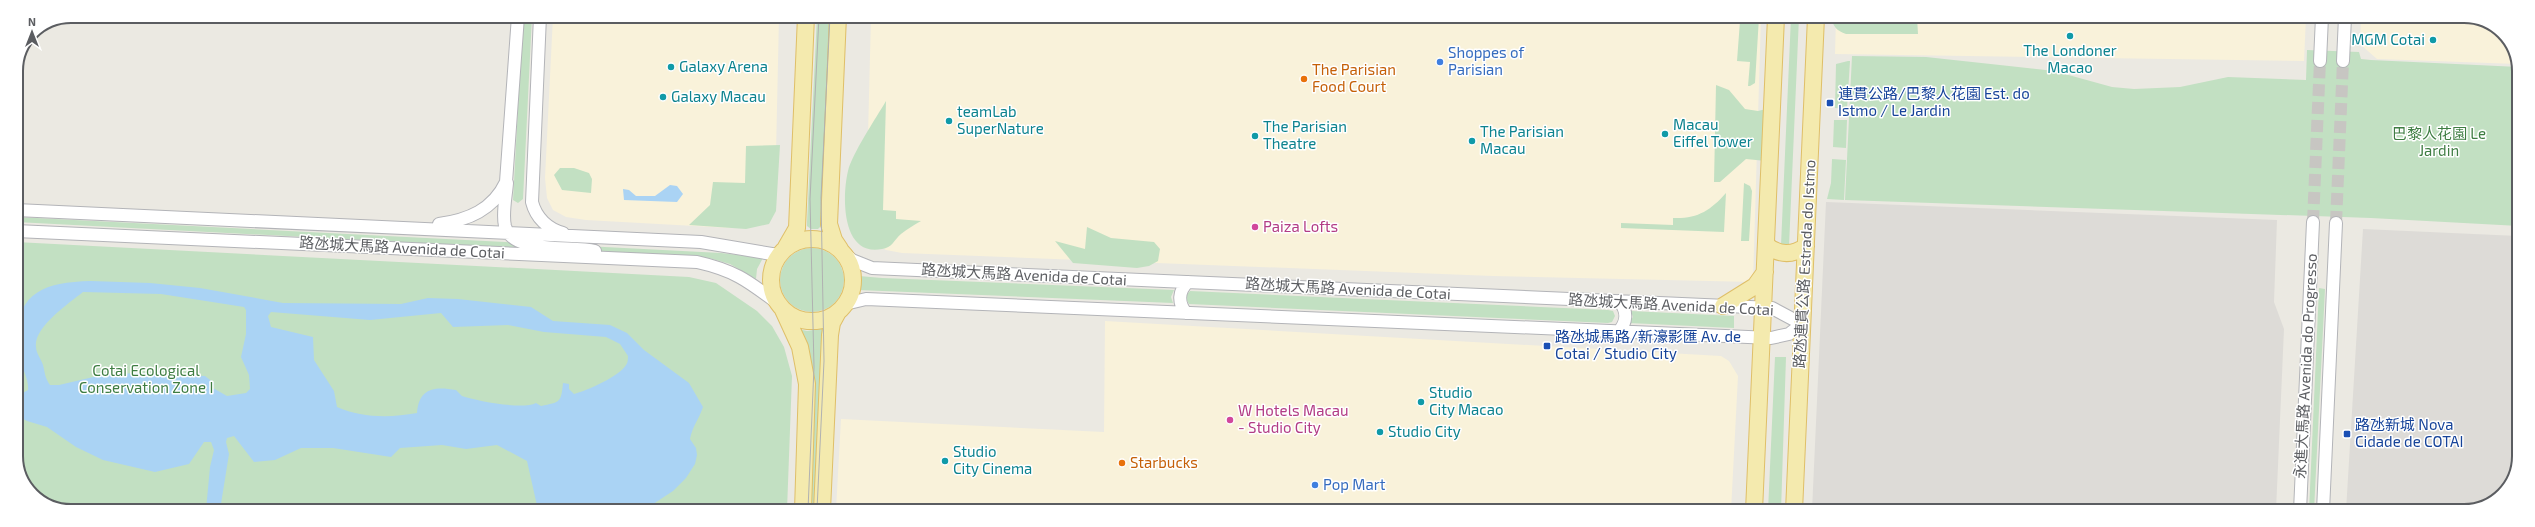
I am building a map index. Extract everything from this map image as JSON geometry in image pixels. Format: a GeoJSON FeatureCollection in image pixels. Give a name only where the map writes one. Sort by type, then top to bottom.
{"type":"FeatureCollection","features":[{"type":"Feature","properties":{"kind":"main road"},"geometry":{"type":"LineString","coordinates":[[802,504],[808,384],[800,347],[771,290],[770,278],[772,266],[797,228],[806,23]]}},
{"type":"Feature","properties":{"kind":"main road"},"geometry":{"type":"LineString","coordinates":[[822,504],[830,335],[832,323],[852,292],[853,278],[851,265],[834,240],[829,224],[838,23]]}},
{"type":"Feature","properties":{"kind":"main road"},"geometry":{"type":"LineString","coordinates":[[1754,504],[1776,23]]}},
{"type":"Feature","properties":{"kind":"main road","name":"路氹連貫公路 Estrada do Istmo"},"geometry":{"type":"LineString","coordinates":[[1794,504],[1816,23]]}},
{"type":"Feature","properties":{"kind":"main road"},"geometry":{"type":"LineString","coordinates":[[782,251],[796,241],[820,239],[842,252]]}},
{"type":"Feature","properties":{"kind":"main road"},"geometry":{"type":"LineString","coordinates":[[1766,245],[1782,253],[1799,251],[1806,246]]}},
{"type":"Feature","properties":{"kind":"main road"},"geometry":{"type":"LineString","coordinates":[[1723,306],[1755,286],[1765,272]]}},
{"type":"Feature","properties":{"kind":"main road"},"geometry":{"type":"LineString","coordinates":[[780,306],[793,317],[804,320],[828,318],[842,308]]}},
{"type":"Feature","properties":{"kind":"street"},"geometry":{"type":"LineString","coordinates":[[518,23],[505,223],[509,233],[514,240],[527,245],[577,247],[625,258]]}},
{"type":"Feature","properties":{"kind":"street"},"geometry":{"type":"LineString","coordinates":[[540,23],[532,202],[537,215],[544,223],[560,232],[576,236]]}},
{"type":"Feature","properties":{"kind":"street"},"geometry":{"type":"LineString","coordinates":[[2320,61],[2322,23]]}},
{"type":"Feature","properties":{"kind":"street"},"geometry":{"type":"LineString","coordinates":[[2343,61],[2345,23]]}},
{"type":"Feature","properties":{"kind":"street"},"geometry":{"type":"LineString","coordinates":[[416,228],[453,222],[478,213],[497,198],[508,175]]}},
{"type":"Feature","properties":{"kind":"street","name":"路氹城大馬路 Avenida de Cotai"},"geometry":{"type":"LineString","coordinates":[[23,210],[701,242],[782,251]]}},
{"type":"Feature","properties":{"kind":"street","name":"永進大馬路 Avenida do Progresso"},"geometry":{"type":"LineString","coordinates":[[2300,504],[2313,222]]}},
{"type":"Feature","properties":{"kind":"street","name":"永進大馬路 Avenida do Progresso"},"geometry":{"type":"LineString","coordinates":[[2323,504],[2336,223]]}},
{"type":"Feature","properties":{"kind":"street","name":"路氹城大馬路 Avenida de Cotai"},"geometry":{"type":"LineString","coordinates":[[23,231],[696,262],[725,268],[751,283],[780,306]]}},
{"type":"Feature","properties":{"kind":"street","name":"路氹城大馬路 Avenida de Cotai"},"geometry":{"type":"LineString","coordinates":[[842,252],[856,263],[872,268],[1772,308],[1789,315],[1802,324],[1781,336],[1762,338],[866,298],[842,308]]}},
{"type":"Feature","properties":{"kind":"street"},"geometry":{"type":"LineString","coordinates":[[1186,312],[1181,305],[1180,296],[1188,282]]}},
{"type":"Feature","properties":{"kind":"street"},"geometry":{"type":"LineString","coordinates":[[1618,332],[1624,325],[1626,315],[1619,301]]}},
{"type":"Feature","properties":{"kind":"shaded area","name":"Galaxy Macau"},"geometry":{"type":"Polygon","coordinates":[[[553,23],[779,23],[775,199],[731,228],[586,220],[566,217],[553,210],[547,198],[545,178],[553,23]]]}},
{"type":"Feature","properties":{"kind":"shaded area","name":"The Parisian Macau"},"geometry":{"type":"Polygon","coordinates":[[[871,23],[1761,23],[1753,282],[1493,276],[902,253],[886,250],[878,245],[866,216],[871,23]]]}},
{"type":"Feature","properties":{"kind":"shaded area","name":"The Londoner Macao"},"geometry":{"type":"Polygon","coordinates":[[[1836,23],[2306,23],[2304,61],[1835,54],[1836,23]]]}},
{"type":"Feature","properties":{"kind":"shaded area","name":"MGM Cotai"},"geometry":{"type":"Polygon","coordinates":[[[2361,23],[2473,24],[2488,29],[2500,39],[2504,44],[2511,64],[2377,59],[2360,44],[2361,23]]]}},
{"type":"Feature","properties":{"kind":"shaded area"},"geometry":{"type":"Polygon","coordinates":[[[1826,202],[2277,220],[2274,302],[2284,329],[2276,504],[1812,504],[1826,202]]]}},
{"type":"Feature","properties":{"kind":"shaded area"},"geometry":{"type":"Polygon","coordinates":[[[2363,229],[2512,236],[2512,456],[2511,465],[2506,480],[2496,492],[2488,498],[2473,503],[2346,504],[2363,229]]]}},
{"type":"Feature","properties":{"kind":"shaded area","name":"Studio City Macao"},"geometry":{"type":"Polygon","coordinates":[[[1105,321],[1721,356],[1729,361],[1738,376],[1731,504],[836,504],[841,419],[1104,432],[1105,321]]]}},
{"type":"Feature","properties":{"kind":"green space"},"geometry":{"type":"Polygon","coordinates":[[[523,23],[532,23],[523,199],[518,203],[513,200],[523,23]]]}},
{"type":"Feature","properties":{"kind":"green space"},"geometry":{"type":"Polygon","coordinates":[[[817,23],[832,23],[822,225],[818,229],[811,229],[807,226],[817,23]]]}},
{"type":"Feature","properties":{"kind":"green space"},"geometry":{"type":"Polygon","coordinates":[[[1740,23],[1759,23],[1755,83],[1748,86],[1750,62],[1737,61],[1740,23]]]}},
{"type":"Feature","properties":{"kind":"green space"},"geometry":{"type":"Polygon","coordinates":[[[1791,23],[1799,23],[1789,246],[1781,245],[1791,23]]]}},
{"type":"Feature","properties":{"kind":"green space"},"geometry":{"type":"Polygon","coordinates":[[[1833,23],[1917,23],[1918,34],[1846,34],[1836,28],[1833,23]]]}},
{"type":"Feature","properties":{"kind":"green space","name":"巴黎人花園 Le Jardin"},"geometry":{"type":"Polygon","coordinates":[[[2307,50],[2359,52],[2361,59],[2371,60],[2512,67],[2512,226],[2371,218],[1845,200],[1852,56],[1926,57],[2054,71],[2112,87],[2134,89],[2180,87],[2228,77],[2306,80],[2307,50]]]}},
{"type":"Feature","properties":{"kind":"green space"},"geometry":{"type":"Polygon","coordinates":[[[1850,61],[1847,109],[1835,108],[1836,64],[1850,61]]]}},
{"type":"Feature","properties":{"kind":"green space"},"geometry":{"type":"Polygon","coordinates":[[[1716,85],[1729,90],[1745,109],[1758,111],[1766,109],[1766,161],[1746,159],[1720,182],[1714,182],[1716,85]]]}},
{"type":"Feature","properties":{"kind":"green space"},"geometry":{"type":"Polygon","coordinates":[[[886,101],[883,210],[896,211],[896,219],[921,221],[903,232],[888,247],[882,249],[869,249],[859,244],[852,234],[847,222],[845,209],[846,182],[850,164],[854,155],[886,101]]]}},
{"type":"Feature","properties":{"kind":"green space"},"geometry":{"type":"Polygon","coordinates":[[[1834,120],[1847,120],[1846,148],[1833,147],[1834,120]]]}},
{"type":"Feature","properties":{"kind":"green space"},"geometry":{"type":"Polygon","coordinates":[[[780,145],[776,211],[769,224],[746,229],[689,225],[710,205],[713,182],[745,183],[746,146],[780,145]]]}},
{"type":"Feature","properties":{"kind":"green space"},"geometry":{"type":"Polygon","coordinates":[[[1832,159],[1846,160],[1844,200],[1827,199],[1831,183],[1832,159]]]}},
{"type":"Feature","properties":{"kind":"green space"},"geometry":{"type":"Polygon","coordinates":[[[560,168],[574,168],[589,173],[592,179],[591,193],[562,190],[554,175],[560,168]]]}},
{"type":"Feature","properties":{"kind":"green space"},"geometry":{"type":"Polygon","coordinates":[[[1744,183],[1750,186],[1752,191],[1749,241],[1741,241],[1744,183]]]}},
{"type":"Feature","properties":{"kind":"green space"},"geometry":{"type":"Polygon","coordinates":[[[1726,193],[1724,232],[1621,228],[1621,223],[1673,225],[1673,218],[1689,217],[1702,213],[1714,205],[1726,193]]]}},
{"type":"Feature","properties":{"kind":"green space"},"geometry":{"type":"Polygon","coordinates":[[[23,217],[721,253],[763,258],[757,269],[756,279],[730,264],[709,258],[23,222],[23,217]]]}},
{"type":"Feature","properties":{"kind":"green space"},"geometry":{"type":"Polygon","coordinates":[[[1087,227],[1111,238],[1154,242],[1160,249],[1158,261],[1149,266],[1137,268],[1073,263],[1055,241],[1085,249],[1087,227]]]}},
{"type":"Feature","properties":{"kind":"green space","name":"Cotai Ecological Conservation Zone I"},"geometry":{"type":"Polygon","coordinates":[[[23,242],[689,277],[716,283],[757,311],[772,326],[784,347],[792,376],[787,504],[62,503],[47,498],[35,488],[27,474],[23,459],[23,242]]]}},
{"type":"Feature","properties":{"kind":"green space"},"geometry":{"type":"Polygon","coordinates":[[[806,248],[818,248],[835,257],[842,268],[844,280],[842,292],[835,303],[818,312],[806,312],[794,307],[785,298],[780,286],[780,274],[785,262],[794,253],[806,248]]]}},
{"type":"Feature","properties":{"kind":"green space"},"geometry":{"type":"Polygon","coordinates":[[[859,276],[1174,290],[1171,297],[1173,303],[858,290],[859,276]]]}},
{"type":"Feature","properties":{"kind":"green space"},"geometry":{"type":"Polygon","coordinates":[[[2319,288],[2325,289],[2314,504],[2309,504],[2319,288]]]}},
{"type":"Feature","properties":{"kind":"green space"},"geometry":{"type":"Polygon","coordinates":[[[1190,291],[1608,310],[1613,311],[1615,316],[1612,322],[1608,323],[1189,304],[1185,297],[1190,291]]]}},
{"type":"Feature","properties":{"kind":"green space"},"geometry":{"type":"Polygon","coordinates":[[[1631,311],[1734,316],[1734,328],[1629,323],[1633,317],[1631,311]]]}},
{"type":"Feature","properties":{"kind":"green space"},"geometry":{"type":"Polygon","coordinates":[[[826,328],[817,504],[808,504],[798,329],[807,331],[826,328]]]}},
{"type":"Feature","properties":{"kind":"green space"},"geometry":{"type":"Polygon","coordinates":[[[1775,357],[1786,357],[1781,504],[1768,504],[1775,357]]]}},
{"type":"Feature","properties":{"kind":"water"},"geometry":{"type":"Polygon","coordinates":[[[670,185],[677,186],[683,194],[677,202],[624,200],[623,189],[629,190],[636,196],[655,196],[670,185]]]}},
{"type":"Feature","properties":{"kind":"water"},"geometry":{"type":"Polygon","coordinates":[[[91,281],[150,283],[200,288],[283,303],[401,304],[428,298],[458,299],[531,307],[553,321],[610,325],[627,333],[644,350],[689,383],[703,407],[690,439],[696,448],[697,455],[695,464],[686,478],[673,491],[653,504],[537,504],[527,461],[497,445],[466,449],[442,445],[400,448],[391,457],[333,448],[301,448],[275,460],[254,462],[234,436],[227,438],[226,442],[229,454],[221,504],[207,504],[210,467],[214,450],[211,442],[204,442],[189,464],[155,472],[103,460],[76,447],[47,427],[23,419],[23,393],[28,390],[28,386],[23,368],[23,311],[31,297],[42,290],[55,285],[91,281]],[[83,292],[61,309],[46,324],[40,332],[37,340],[37,352],[50,385],[59,385],[102,375],[136,373],[205,376],[214,383],[213,388],[227,396],[246,393],[250,389],[249,375],[241,357],[246,334],[246,310],[244,307],[161,294],[83,292]],[[271,312],[268,316],[271,327],[313,337],[314,360],[334,391],[337,407],[366,415],[397,416],[417,413],[418,405],[424,394],[441,388],[456,390],[462,396],[500,404],[521,406],[536,403],[541,406],[547,405],[556,402],[560,398],[563,383],[569,384],[569,389],[574,394],[617,374],[623,369],[628,360],[628,356],[620,344],[606,337],[544,332],[508,325],[453,327],[441,313],[370,320],[271,312]]]}},
{"type":"Feature","properties":{"kind":"tunnel"},"geometry":{"type":"LineString","coordinates":[[2313,222],[2320,61]]}},
{"type":"Feature","properties":{"kind":"tunnel"},"geometry":{"type":"LineString","coordinates":[[2336,223],[2343,61]]}},
{"type":"Feature","properties":{"kind":"tram line"},"geometry":{"type":"LineString","coordinates":[[808,504],[814,367],[810,199],[819,23]]}},
{"type":"Feature","properties":{"kind":"tram line"},"geometry":{"type":"LineString","coordinates":[[817,504],[824,361],[821,198],[830,23]]}},
{"type":"Feature","properties":{"kind":"place","name":"The Londoner Macao"},"geometry":{"type":"Point","coordinates":[2070,36]}},
{"type":"Feature","properties":{"kind":"place","name":"MGM Cotai"},"geometry":{"type":"Point","coordinates":[2433,40]}},
{"type":"Feature","properties":{"kind":"place","name":"Shoppes of Parisian"},"geometry":{"type":"Point","coordinates":[1440,62]}},
{"type":"Feature","properties":{"kind":"place","name":"Galaxy Arena"},"geometry":{"type":"Point","coordinates":[671,67]}},
{"type":"Feature","properties":{"kind":"place","name":"The Parisian Food Court"},"geometry":{"type":"Point","coordinates":[1304,79]}},
{"type":"Feature","properties":{"kind":"place","name":"Galaxy Macau"},"geometry":{"type":"Point","coordinates":[663,97]}},
{"type":"Feature","properties":{"kind":"place","name":"連貫公路/巴黎人花園 Est. do Istmo / Le Jardin"},"geometry":{"type":"Point","coordinates":[1830,103]}},
{"type":"Feature","properties":{"kind":"place","name":"teamLab SuperNature"},"geometry":{"type":"Point","coordinates":[949,121]}},
{"type":"Feature","properties":{"kind":"place","name":"Macau Eiffel Tower"},"geometry":{"type":"Point","coordinates":[1665,134]}},
{"type":"Feature","properties":{"kind":"place","name":"The Parisian Theatre"},"geometry":{"type":"Point","coordinates":[1255,136]}},
{"type":"Feature","properties":{"kind":"place","name":"The Parisian Macau"},"geometry":{"type":"Point","coordinates":[1472,141]}},
{"type":"Feature","properties":{"kind":"place","name":"Paiza Lofts"},"geometry":{"type":"Point","coordinates":[1255,227]}},
{"type":"Feature","properties":{"kind":"place","name":"路氹城馬路/新濠影匯 Av. de Cotai / Studio City"},"geometry":{"type":"Point","coordinates":[1547,346]}},
{"type":"Feature","properties":{"kind":"place","name":"Studio City Macao"},"geometry":{"type":"Point","coordinates":[1421,402]}},
{"type":"Feature","properties":{"kind":"place","name":"W Hotels Macau - Studio City"},"geometry":{"type":"Point","coordinates":[1230,420]}},
{"type":"Feature","properties":{"kind":"place","name":"Studio City"},"geometry":{"type":"Point","coordinates":[1380,432]}},
{"type":"Feature","properties":{"kind":"place","name":"路氹新城 Nova Cidade de COTAI"},"geometry":{"type":"Point","coordinates":[2347,434]}},
{"type":"Feature","properties":{"kind":"place","name":"Studio City Cinema"},"geometry":{"type":"Point","coordinates":[945,461]}},
{"type":"Feature","properties":{"kind":"place","name":"Starbucks"},"geometry":{"type":"Point","coordinates":[1122,463]}},
{"type":"Feature","properties":{"kind":"place","name":"Pop Mart"},"geometry":{"type":"Point","coordinates":[1315,485]}}]}
